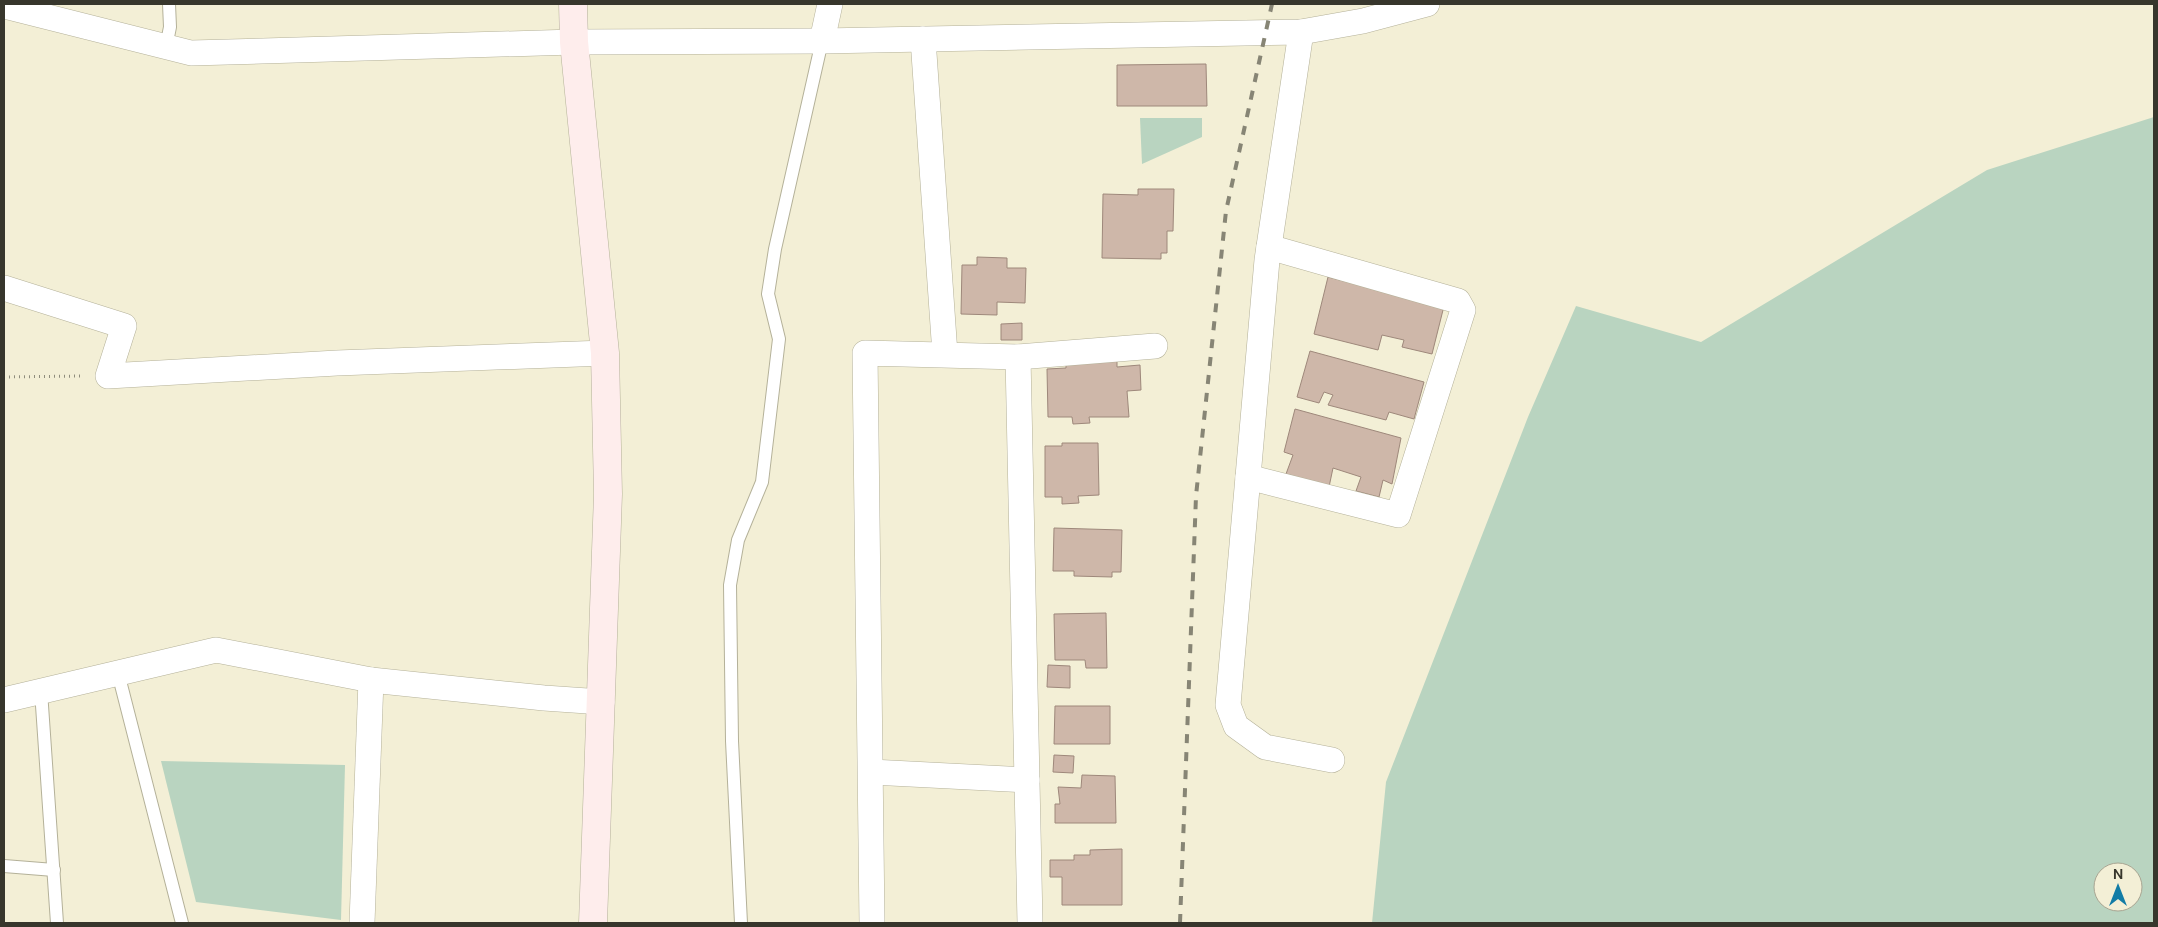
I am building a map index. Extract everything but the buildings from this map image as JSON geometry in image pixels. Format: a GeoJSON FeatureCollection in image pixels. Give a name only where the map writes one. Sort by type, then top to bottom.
{"type":"FeatureCollection","features":[{"type":"Feature","properties":{"kind":"street"},"geometry":{"type":"LineString","coordinates":[[573,4],[574,42],[605,353],[608,494],[593,923]]}},
{"type":"Feature","properties":{"kind":"street"},"geometry":{"type":"LineString","coordinates":[[822,41],[830,4]]}},
{"type":"Feature","properties":{"kind":"street"},"geometry":{"type":"LineString","coordinates":[[4,6],[191,53],[574,42],[822,41],[1302,32],[1363,21],[1427,4]]}},
{"type":"Feature","properties":{"kind":"street"},"geometry":{"type":"LineString","coordinates":[[1302,32],[1268,247],[1228,705],[1236,726],[1265,746],[1332,760]]}},
{"type":"Feature","properties":{"kind":"street"},"geometry":{"type":"LineString","coordinates":[[923,39],[945,354]]}},
{"type":"Feature","properties":{"kind":"street"},"geometry":{"type":"LineString","coordinates":[[1248,477],[1398,515],[1462,310],[1458,301],[1268,247]]}},
{"type":"Feature","properties":{"kind":"street"},"geometry":{"type":"LineString","coordinates":[[4,288],[124,326],[108,376],[338,363],[605,353]]}},
{"type":"Feature","properties":{"kind":"street"},"geometry":{"type":"LineString","coordinates":[[872,923],[865,353],[1018,357],[1155,346]]}},
{"type":"Feature","properties":{"kind":"street"},"geometry":{"type":"LineString","coordinates":[[1018,357],[1030,923]]}},
{"type":"Feature","properties":{"kind":"street"},"geometry":{"type":"LineString","coordinates":[[4,700],[216,650],[371,680],[544,698],[602,702]]}},
{"type":"Feature","properties":{"kind":"street"},"geometry":{"type":"LineString","coordinates":[[362,923],[371,680]]}},
{"type":"Feature","properties":{"kind":"street"},"geometry":{"type":"LineString","coordinates":[[871,772],[1027,780]]}},
{"type":"Feature","properties":{"kind":"lane"},"geometry":{"type":"LineString","coordinates":[[166,47],[170,27],[169,4]]}},
{"type":"Feature","properties":{"kind":"lane"},"geometry":{"type":"LineString","coordinates":[[741,923],[732,741],[730,585],[738,540],[762,482],[779,339],[768,294],[775,249],[822,41]]}},
{"type":"Feature","properties":{"kind":"lane"},"geometry":{"type":"LineString","coordinates":[[118,673],[182,923]]}},
{"type":"Feature","properties":{"kind":"lane"},"geometry":{"type":"LineString","coordinates":[[42,691],[57,923]]}},
{"type":"Feature","properties":{"kind":"lane"},"geometry":{"type":"LineString","coordinates":[[4,866],[54,870]]}},
{"type":"Feature","properties":{"kind":"path"},"geometry":{"type":"LineString","coordinates":[[4,377],[108,376]]}},
{"type":"Feature","properties":{"kind":"green space"},"geometry":{"type":"Polygon","coordinates":[[[2154,117],[2154,923],[1372,923],[1386,782],[1528,417],[1576,306],[1701,342],[1987,170],[2154,117]]]}},
{"type":"Feature","properties":{"kind":"green space"},"geometry":{"type":"Polygon","coordinates":[[[1140,118],[1202,118],[1202,137],[1142,164],[1140,118]]]}},
{"type":"Feature","properties":{"kind":"green space"},"geometry":{"type":"Polygon","coordinates":[[[161,761],[345,765],[341,920],[196,902],[161,761]]]}},
{"type":"Feature","properties":{"kind":"railway"},"geometry":{"type":"LineString","coordinates":[[1180,923],[1196,496],[1226,211],[1272,4]]}}]}
